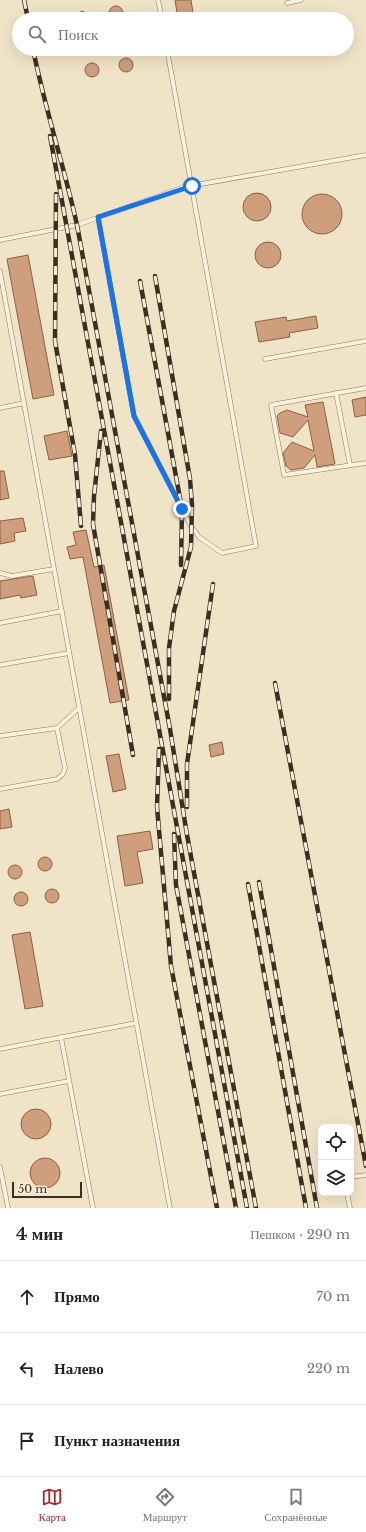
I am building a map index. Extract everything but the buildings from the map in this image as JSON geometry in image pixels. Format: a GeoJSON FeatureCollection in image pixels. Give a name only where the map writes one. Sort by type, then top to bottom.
{"type":"FeatureCollection","features":[{"type":"Feature","properties":{"kind":"lane"},"geometry":{"type":"LineString","coordinates":[[158,0],[161,12]]}},
{"type":"Feature","properties":{"kind":"lane"},"geometry":{"type":"LineString","coordinates":[[287,3],[301,0]]}},
{"type":"Feature","properties":{"kind":"lane"},"geometry":{"type":"LineString","coordinates":[[98,217],[134,416],[191,526],[199,537],[222,553],[256,546],[168,56]]}},
{"type":"Feature","properties":{"kind":"lane"},"geometry":{"type":"LineString","coordinates":[[0,240],[77,225],[192,186],[366,155]]}},
{"type":"Feature","properties":{"kind":"lane"},"geometry":{"type":"LineString","coordinates":[[0,271],[170,1208]]}},
{"type":"Feature","properties":{"kind":"lane"},"geometry":{"type":"LineString","coordinates":[[265,359],[366,341]]}},
{"type":"Feature","properties":{"kind":"lane"},"geometry":{"type":"LineString","coordinates":[[366,388],[271,405],[284,475],[366,463]]}},
{"type":"Feature","properties":{"kind":"lane"},"geometry":{"type":"LineString","coordinates":[[336,393],[350,465]]}},
{"type":"Feature","properties":{"kind":"lane"},"geometry":{"type":"LineString","coordinates":[[0,408],[24,404]]}},
{"type":"Feature","properties":{"kind":"lane"},"geometry":{"type":"LineString","coordinates":[[0,572],[12,576],[54,569]]}},
{"type":"Feature","properties":{"kind":"lane"},"geometry":{"type":"LineString","coordinates":[[0,623],[62,611]]}},
{"type":"Feature","properties":{"kind":"lane"},"geometry":{"type":"LineString","coordinates":[[0,665],[69,653]]}},
{"type":"Feature","properties":{"kind":"lane"},"geometry":{"type":"LineString","coordinates":[[0,736],[57,728],[79,708]]}},
{"type":"Feature","properties":{"kind":"lane"},"geometry":{"type":"LineString","coordinates":[[0,789],[57,780],[63,774],[65,768],[57,728]]}},
{"type":"Feature","properties":{"kind":"lane"},"geometry":{"type":"LineString","coordinates":[[0,1049],[136,1023]]}},
{"type":"Feature","properties":{"kind":"lane"},"geometry":{"type":"LineString","coordinates":[[61,1037],[93,1208]]}},
{"type":"Feature","properties":{"kind":"lane"},"geometry":{"type":"LineString","coordinates":[[0,1094],[69,1081]]}},
{"type":"Feature","properties":{"kind":"lane"},"geometry":{"type":"LineString","coordinates":[[0,1167],[8,1208]]}},
{"type":"Feature","properties":{"kind":"lane"},"geometry":{"type":"LineString","coordinates":[[354,1177],[366,1175]]}},
{"type":"Feature","properties":{"kind":"lane"},"geometry":{"type":"LineString","coordinates":[[348,1196],[350,1208]]}},
{"type":"Feature","properties":{"kind":"railway"},"geometry":{"type":"LineString","coordinates":[[24,0],[27,12]]}},
{"type":"Feature","properties":{"kind":"railway"},"geometry":{"type":"LineString","coordinates":[[35,56],[77,225],[170,729],[187,835],[256,1208]]}},
{"type":"Feature","properties":{"kind":"railway"},"geometry":{"type":"LineString","coordinates":[[50,136],[247,1208]]}},
{"type":"Feature","properties":{"kind":"railway"},"geometry":{"type":"LineString","coordinates":[[56,194],[55,341],[75,455],[81,526]]}},
{"type":"Feature","properties":{"kind":"railway"},"geometry":{"type":"LineString","coordinates":[[155,276],[190,479],[192,505],[191,547],[174,611],[169,648],[169,699]]}},
{"type":"Feature","properties":{"kind":"railway"},"geometry":{"type":"LineString","coordinates":[[140,281],[182,509],[181,565]]}},
{"type":"Feature","properties":{"kind":"railway"},"geometry":{"type":"LineString","coordinates":[[101,431],[94,496],[93,524],[133,755]]}},
{"type":"Feature","properties":{"kind":"railway"},"geometry":{"type":"LineString","coordinates":[[187,807],[187,764],[213,584]]}},
{"type":"Feature","properties":{"kind":"railway"},"geometry":{"type":"LineString","coordinates":[[275,683],[366,1166]]}},
{"type":"Feature","properties":{"kind":"railway"},"geometry":{"type":"LineString","coordinates":[[159,749],[157,807],[171,966],[217,1208]]}},
{"type":"Feature","properties":{"kind":"railway"},"geometry":{"type":"LineString","coordinates":[[174,834],[176,885],[236,1208]]}},
{"type":"Feature","properties":{"kind":"railway"},"geometry":{"type":"LineString","coordinates":[[259,882],[317,1208]]}},
{"type":"Feature","properties":{"kind":"railway"},"geometry":{"type":"LineString","coordinates":[[248,884],[306,1208]]}},
{"type":"Feature","properties":{"kind":"route"},"geometry":{"type":"LineString","coordinates":[[182,509],[134,416],[98,217],[184,187],[192,186]]}}]}
